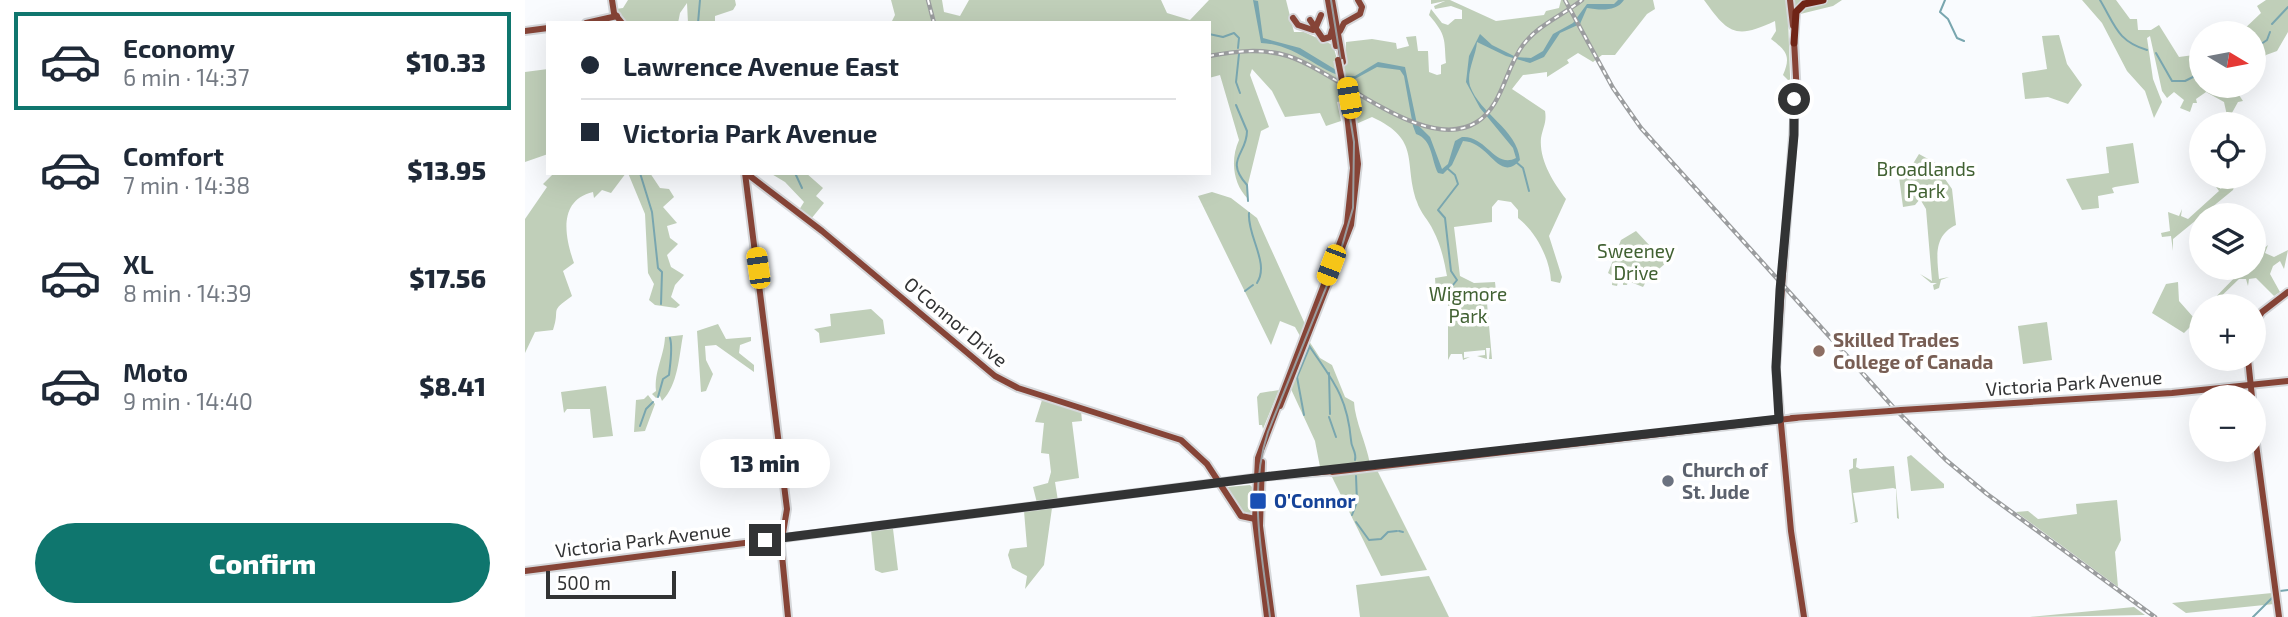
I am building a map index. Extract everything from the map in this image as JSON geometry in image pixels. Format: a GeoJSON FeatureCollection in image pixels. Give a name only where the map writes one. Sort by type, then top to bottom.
{"type":"FeatureCollection","features":[{"type":"Feature","properties":{"kind":"highway"},"geometry":{"type":"LineString","coordinates":[[1794,43],[1796,12],[1804,4],[1823,0]]}},
{"type":"Feature","properties":{"kind":"main road"},"geometry":{"type":"LineString","coordinates":[[612,0],[621,21]]}},
{"type":"Feature","properties":{"kind":"main road"},"geometry":{"type":"LineString","coordinates":[[1790,0],[1798,118],[1795,127],[1776,367],[1802,614]]}},
{"type":"Feature","properties":{"kind":"main road"},"geometry":{"type":"LineString","coordinates":[[1333,17],[1343,20],[1354,16],[1359,9],[1358,1],[1362,8],[1360,14],[1341,27],[1337,42]]}},
{"type":"Feature","properties":{"kind":"main road"},"geometry":{"type":"LineString","coordinates":[[1267,617],[1257,522],[1258,479],[1268,437],[1351,225],[1358,164],[1330,2]]}},
{"type":"Feature","properties":{"kind":"main road"},"geometry":{"type":"LineString","coordinates":[[1314,30],[1321,15]]}},
{"type":"Feature","properties":{"kind":"main road"},"geometry":{"type":"LineString","coordinates":[[595,21],[617,16]]}},
{"type":"Feature","properties":{"kind":"main road"},"geometry":{"type":"LineString","coordinates":[[1293,18],[1298,25],[1314,30],[1325,40],[1331,35],[1333,17]]}},
{"type":"Feature","properties":{"kind":"main road"},"geometry":{"type":"LineString","coordinates":[[1332,27],[1337,42]]}},
{"type":"Feature","properties":{"kind":"main road"},"geometry":{"type":"LineString","coordinates":[[525,31],[546,28]]}},
{"type":"Feature","properties":{"kind":"main road"},"geometry":{"type":"LineString","coordinates":[[1314,30],[1319,39],[1337,42]]}},
{"type":"Feature","properties":{"kind":"main road"},"geometry":{"type":"LineString","coordinates":[[1796,94],[1800,102],[1807,105]]}},
{"type":"Feature","properties":{"kind":"main road"},"geometry":{"type":"LineString","coordinates":[[745,175],[787,509],[781,538],[788,617]]}},
{"type":"Feature","properties":{"kind":"main road","name":"O'Connor Drive"},"geometry":{"type":"LineString","coordinates":[[748,175],[1004,382],[1175,436],[1195,450],[1207,464],[1218,486]]}},
{"type":"Feature","properties":{"kind":"main road"},"geometry":{"type":"LineString","coordinates":[[747,188],[749,181],[755,181]]}},
{"type":"Feature","properties":{"kind":"main road"},"geometry":{"type":"LineString","coordinates":[[2266,309],[2288,292]]}},
{"type":"Feature","properties":{"kind":"main road","name":"Victoria Park Avenue"},"geometry":{"type":"LineString","coordinates":[[2262,385],[2288,381]]}},
{"type":"Feature","properties":{"kind":"main road","name":"Victoria Park Avenue"},"geometry":{"type":"LineString","coordinates":[[525,571],[1258,479],[1796,418],[2189,391]]}},
{"type":"Feature","properties":{"kind":"main road"},"geometry":{"type":"LineString","coordinates":[[2259,462],[2279,617]]}},
{"type":"Feature","properties":{"kind":"main road","name":"O'Connor Drive"},"geometry":{"type":"LineString","coordinates":[[1207,464],[1218,486]]}},
{"type":"Feature","properties":{"kind":"main road"},"geometry":{"type":"LineString","coordinates":[[1218,486],[1241,516],[1257,522]]}},
{"type":"Feature","properties":{"kind":"main road"},"geometry":{"type":"LineString","coordinates":[[1257,522],[1272,617]]}},
{"type":"Feature","properties":{"kind":"main road"},"geometry":{"type":"LineString","coordinates":[[786,524],[799,536]]}},
{"type":"Feature","properties":{"kind":"green space"},"geometry":{"type":"Polygon","coordinates":[[[628,0],[735,0],[736,5],[733,10],[715,16],[715,21],[688,21],[687,3],[678,21],[624,21],[616,9],[623,8],[628,0]]]}},
{"type":"Feature","properties":{"kind":"green space","name":"Wigmore Park"},"geometry":{"type":"Polygon","coordinates":[[[891,0],[942,0],[944,12],[960,16],[969,0],[1161,0],[1167,13],[1190,20],[1209,0],[1286,0],[1294,32],[1304,32],[1333,45],[1337,59],[1345,62],[1346,42],[1372,39],[1396,43],[1397,49],[1409,46],[1406,37],[1416,36],[1418,51],[1428,51],[1429,72],[1437,75],[1441,74],[1441,65],[1446,63],[1445,48],[1442,33],[1429,15],[1431,9],[1442,23],[1448,25],[1455,19],[1462,19],[1462,10],[1451,6],[1435,9],[1434,6],[1445,1],[1431,4],[1431,0],[1450,0],[1496,21],[1544,15],[1546,11],[1559,8],[1561,0],[1653,0],[1655,9],[1647,14],[1615,55],[1602,55],[1593,62],[1578,53],[1567,60],[1569,63],[1547,77],[1547,72],[1523,75],[1512,89],[1545,111],[1541,138],[1542,154],[1552,178],[1566,199],[1549,236],[1562,277],[1560,283],[1551,281],[1541,246],[1518,218],[1518,210],[1511,202],[1498,200],[1492,207],[1492,222],[1454,227],[1460,276],[1474,283],[1495,282],[1497,301],[1487,303],[1492,359],[1489,359],[1490,348],[1486,348],[1487,359],[1477,356],[1485,355],[1485,350],[1464,352],[1464,358],[1470,357],[1463,360],[1462,354],[1451,354],[1448,360],[1448,293],[1436,293],[1435,278],[1447,276],[1446,270],[1436,236],[1417,202],[1405,144],[1398,134],[1372,117],[1356,124],[1351,99],[1343,95],[1343,101],[1337,102],[1341,121],[1326,126],[1320,113],[1285,117],[1272,91],[1252,69],[1250,75],[1269,127],[1261,131],[1248,184],[1248,199],[1236,179],[1234,164],[1239,140],[1220,75],[1211,77],[1211,21],[892,21],[895,15],[891,0]]]}},
{"type":"Feature","properties":{"kind":"green space"},"geometry":{"type":"Polygon","coordinates":[[[1704,0],[1842,0],[1833,6],[1788,17],[1791,104],[1775,102],[1789,81],[1783,75],[1787,63],[1786,55],[1771,39],[1776,31],[1775,21],[1750,30],[1733,30],[1720,20],[1704,0]]]}},
{"type":"Feature","properties":{"kind":"green space"},"geometry":{"type":"Polygon","coordinates":[[[2082,0],[2116,0],[2130,19],[2137,19],[2138,30],[2151,30],[2159,25],[2179,57],[2189,56],[2189,98],[2197,98],[2190,112],[2180,108],[2184,100],[2174,92],[2167,98],[2162,91],[2150,36],[2147,38],[2153,79],[2162,102],[2154,118],[2145,91],[2127,71],[2102,23],[2082,0]]]}},
{"type":"Feature","properties":{"kind":"green space"},"geometry":{"type":"Polygon","coordinates":[[[2266,0],[2288,0],[2288,32],[2277,51],[2266,55],[2266,21],[2253,21],[2261,13],[2257,6],[2266,0]]]}},
{"type":"Feature","properties":{"kind":"green space"},"geometry":{"type":"Polygon","coordinates":[[[2059,35],[2067,64],[2082,85],[2068,104],[2048,97],[2025,99],[2022,73],[2047,69],[2042,36],[2059,35]]]}},
{"type":"Feature","properties":{"kind":"green space"},"geometry":{"type":"Polygon","coordinates":[[[546,69],[546,155],[525,162],[525,72],[546,69]]]}},
{"type":"Feature","properties":{"kind":"green space"},"geometry":{"type":"Polygon","coordinates":[[[2217,98],[2241,98],[2243,101],[2238,102],[2232,112],[2226,112],[2224,102],[2217,98]]]}},
{"type":"Feature","properties":{"kind":"green space"},"geometry":{"type":"Polygon","coordinates":[[[2133,143],[2139,183],[2112,188],[2114,193],[2098,196],[2099,208],[2082,210],[2066,179],[2109,173],[2106,147],[2133,143]]]}},
{"type":"Feature","properties":{"kind":"green space","name":"Broadlands Park"},"geometry":{"type":"Polygon","coordinates":[[[1919,154],[1950,171],[1945,179],[1952,189],[1956,225],[1943,235],[1938,248],[1939,279],[1949,277],[1941,280],[1939,288],[1934,290],[1933,285],[1937,283],[1931,283],[1920,274],[1932,281],[1926,209],[1920,199],[1915,205],[1903,207],[1899,177],[1907,164],[1911,167],[1919,154]]]}},
{"type":"Feature","properties":{"kind":"green space"},"geometry":{"type":"Polygon","coordinates":[[[552,175],[624,175],[611,193],[602,190],[594,198],[593,192],[573,204],[569,212],[567,233],[574,263],[563,271],[572,296],[558,308],[553,330],[535,332],[525,353],[525,219],[547,187],[543,184],[552,175]]]}},
{"type":"Feature","properties":{"kind":"green space"},"geometry":{"type":"Polygon","coordinates":[[[629,175],[651,175],[660,188],[669,189],[674,197],[663,207],[677,223],[667,226],[670,238],[678,244],[667,255],[671,267],[684,275],[675,285],[671,297],[680,305],[676,308],[655,305],[649,300],[654,284],[648,273],[645,214],[629,175]]]}},
{"type":"Feature","properties":{"kind":"green space"},"geometry":{"type":"Polygon","coordinates":[[[773,175],[808,175],[823,188],[816,196],[824,203],[811,219],[799,210],[804,202],[785,182],[773,175]]]}},
{"type":"Feature","properties":{"kind":"green space"},"geometry":{"type":"Polygon","coordinates":[[[2218,189],[2233,189],[2217,203],[2206,203],[2219,191],[2218,189]]]}},
{"type":"Feature","properties":{"kind":"green space"},"geometry":{"type":"Polygon","coordinates":[[[1212,192],[1231,198],[1257,218],[1305,324],[1300,336],[1295,327],[1280,321],[1271,345],[1198,196],[1212,192]]]}},
{"type":"Feature","properties":{"kind":"green space"},"geometry":{"type":"Polygon","coordinates":[[[2182,209],[2181,216],[2188,219],[2189,226],[2173,239],[2173,251],[2171,236],[2162,237],[2161,233],[2170,231],[2168,212],[2179,216],[2182,209]]]}},
{"type":"Feature","properties":{"kind":"green space","name":"Sweeney Drive"},"geometry":{"type":"Polygon","coordinates":[[[1636,231],[1666,263],[1648,278],[1643,287],[1628,281],[1627,285],[1623,285],[1623,279],[1619,278],[1617,286],[1612,285],[1613,276],[1608,273],[1621,240],[1636,231]]]}},
{"type":"Feature","properties":{"kind":"green space"},"geometry":{"type":"Polygon","coordinates":[[[2288,250],[2284,269],[2280,261],[2273,266],[2270,274],[2280,292],[2274,296],[2258,280],[2266,280],[2266,253],[2274,257],[2288,250]]]}},
{"type":"Feature","properties":{"kind":"green space"},"geometry":{"type":"Polygon","coordinates":[[[2232,280],[2238,280],[2223,294],[2219,294],[2232,280]]]}},
{"type":"Feature","properties":{"kind":"green space"},"geometry":{"type":"Polygon","coordinates":[[[2178,282],[2179,301],[2189,312],[2189,328],[2184,333],[2152,313],[2166,284],[2178,282]]]}},
{"type":"Feature","properties":{"kind":"green space"},"geometry":{"type":"Polygon","coordinates":[[[871,309],[883,320],[885,334],[820,343],[819,333],[814,329],[831,326],[830,314],[871,309]]]}},
{"type":"Feature","properties":{"kind":"green space"},"geometry":{"type":"Polygon","coordinates":[[[2047,322],[2052,360],[2023,364],[2018,326],[2047,322]]]}},
{"type":"Feature","properties":{"kind":"green space"},"geometry":{"type":"Polygon","coordinates":[[[718,324],[726,339],[751,337],[751,341],[740,345],[739,353],[754,365],[754,372],[716,345],[705,346],[706,360],[713,374],[706,391],[701,392],[697,331],[718,324]]]}},
{"type":"Feature","properties":{"kind":"green space"},"geometry":{"type":"Polygon","coordinates":[[[683,335],[675,379],[662,401],[660,396],[656,398],[652,394],[656,391],[656,377],[665,337],[683,335]]]}},
{"type":"Feature","properties":{"kind":"green space"},"geometry":{"type":"Polygon","coordinates":[[[1309,341],[1320,358],[1332,365],[1345,397],[1354,402],[1370,464],[1320,467],[1315,441],[1290,387],[1309,341]]]}},
{"type":"Feature","properties":{"kind":"green space"},"geometry":{"type":"Polygon","coordinates":[[[606,386],[613,436],[593,438],[590,409],[567,409],[564,413],[561,392],[606,386]]]}},
{"type":"Feature","properties":{"kind":"green space"},"geometry":{"type":"Polygon","coordinates":[[[1279,390],[1263,429],[1262,425],[1259,425],[1257,397],[1260,393],[1279,390]]]}},
{"type":"Feature","properties":{"kind":"green space"},"geometry":{"type":"Polygon","coordinates":[[[648,395],[655,404],[645,431],[634,432],[636,400],[644,399],[648,395]]]}},
{"type":"Feature","properties":{"kind":"green space"},"geometry":{"type":"Polygon","coordinates":[[[1042,400],[1081,411],[1082,421],[1072,422],[1079,478],[1055,482],[1058,501],[1037,503],[1033,487],[1048,483],[1051,472],[1049,454],[1041,453],[1044,423],[1035,422],[1042,400]]]}},
{"type":"Feature","properties":{"kind":"green space"},"geometry":{"type":"Polygon","coordinates":[[[1911,455],[1944,484],[1944,488],[1911,491],[1907,457],[1911,455]]]}},
{"type":"Feature","properties":{"kind":"green space"},"geometry":{"type":"Polygon","coordinates":[[[1857,458],[1856,467],[1860,469],[1894,466],[1899,519],[1896,489],[1893,488],[1853,493],[1858,522],[1849,524],[1855,522],[1849,470],[1853,468],[1853,459],[1857,458]]]}},
{"type":"Feature","properties":{"kind":"green space"},"geometry":{"type":"Polygon","coordinates":[[[1377,470],[1427,570],[1381,576],[1331,475],[1377,470]]]}},
{"type":"Feature","properties":{"kind":"green space"},"geometry":{"type":"Polygon","coordinates":[[[1250,485],[1252,516],[1240,510],[1227,487],[1250,485]]]}},
{"type":"Feature","properties":{"kind":"green space"},"geometry":{"type":"Polygon","coordinates":[[[2117,500],[2121,540],[2115,552],[2118,587],[2016,512],[2028,511],[2038,519],[2077,514],[2076,504],[2117,500]]]}},
{"type":"Feature","properties":{"kind":"green space"},"geometry":{"type":"Polygon","coordinates":[[[1052,508],[1044,565],[1025,589],[1027,576],[1012,568],[1008,555],[1010,549],[1027,547],[1024,511],[1052,508]]]}},
{"type":"Feature","properties":{"kind":"green space"},"geometry":{"type":"Polygon","coordinates":[[[893,529],[898,570],[882,573],[875,570],[871,530],[893,529]]]}},
{"type":"Feature","properties":{"kind":"green space"},"geometry":{"type":"Polygon","coordinates":[[[1429,576],[1449,617],[1360,617],[1356,585],[1429,576]]]}},
{"type":"Feature","properties":{"kind":"green space"},"geometry":{"type":"Polygon","coordinates":[[[2272,593],[2274,604],[2186,613],[2172,603],[2272,593]]]}},
{"type":"Feature","properties":{"kind":"green space"},"geometry":{"type":"Polygon","coordinates":[[[2134,607],[2145,615],[2030,617],[2134,607]]]}},
{"type":"Feature","properties":{"kind":"water"},"geometry":{"type":"Polygon","coordinates":[[[1253,0],[1258,1],[1263,38],[1300,48],[1346,76],[1355,76],[1378,62],[1405,67],[1417,124],[1430,137],[1442,169],[1448,164],[1455,141],[1462,137],[1478,141],[1502,159],[1516,158],[1513,148],[1480,108],[1466,82],[1469,56],[1480,34],[1492,45],[1516,57],[1531,58],[1543,51],[1553,34],[1573,23],[1587,4],[1614,4],[1618,0],[1624,0],[1617,7],[1602,10],[1587,8],[1580,24],[1560,33],[1544,57],[1530,63],[1506,56],[1477,42],[1469,75],[1470,86],[1482,105],[1512,139],[1520,160],[1513,166],[1500,165],[1480,148],[1463,141],[1452,165],[1443,174],[1438,173],[1426,141],[1416,134],[1404,76],[1400,70],[1377,67],[1353,80],[1329,71],[1286,48],[1261,43],[1253,0]]]}},
{"type":"Feature","properties":{"kind":"waterway"},"geometry":{"type":"LineString","coordinates":[[698,21],[700,0]]}},
{"type":"Feature","properties":{"kind":"waterway"},"geometry":{"type":"LineString","coordinates":[[1945,0],[1940,12],[1948,19],[1957,38],[1964,41]]}},
{"type":"Feature","properties":{"kind":"waterway"},"geometry":{"type":"LineString","coordinates":[[2100,0],[2123,37],[2147,50]]}},
{"type":"Feature","properties":{"kind":"waterway"},"geometry":{"type":"LineString","coordinates":[[2272,24],[2288,7]]}},
{"type":"Feature","properties":{"kind":"waterway"},"geometry":{"type":"LineString","coordinates":[[2266,41],[2270,32]]}},
{"type":"Feature","properties":{"kind":"waterway"},"geometry":{"type":"LineString","coordinates":[[1211,34],[1223,37],[1234,33],[1239,38],[1238,48]]}},
{"type":"Feature","properties":{"kind":"waterway"},"geometry":{"type":"LineString","coordinates":[[2156,53],[2172,81],[2189,79]]}},
{"type":"Feature","properties":{"kind":"waterway"},"geometry":{"type":"LineString","coordinates":[[1239,54],[1236,82],[1240,93]]}},
{"type":"Feature","properties":{"kind":"waterway"},"geometry":{"type":"LineString","coordinates":[[1236,105],[1247,131],[1237,169],[1247,185],[1248,201]]}},
{"type":"Feature","properties":{"kind":"waterway"},"geometry":{"type":"LineString","coordinates":[[1516,162],[1523,168],[1529,191]]}},
{"type":"Feature","properties":{"kind":"waterway"},"geometry":{"type":"LineString","coordinates":[[1447,168],[1455,175],[1458,184],[1438,210],[1445,218],[1451,271],[1457,280],[1453,285]]}},
{"type":"Feature","properties":{"kind":"waterway"},"geometry":{"type":"LineString","coordinates":[[641,175],[652,212],[658,268],[662,272],[661,304]]}},
{"type":"Feature","properties":{"kind":"waterway"},"geometry":{"type":"LineString","coordinates":[[796,175],[802,188]]}},
{"type":"Feature","properties":{"kind":"waterway"},"geometry":{"type":"LineString","coordinates":[[1249,213],[1251,231],[1260,258],[1257,283]]}},
{"type":"Feature","properties":{"kind":"waterway"},"geometry":{"type":"LineString","coordinates":[[1245,291],[1253,285]]}},
{"type":"Feature","properties":{"kind":"waterway"},"geometry":{"type":"LineString","coordinates":[[658,397],[663,379],[669,375],[670,338]]}},
{"type":"Feature","properties":{"kind":"waterway"},"geometry":{"type":"LineString","coordinates":[[1308,344],[1342,399],[1355,460]]}},
{"type":"Feature","properties":{"kind":"waterway"},"geometry":{"type":"LineString","coordinates":[[1304,415],[1297,377],[1309,348]]}},
{"type":"Feature","properties":{"kind":"waterway"},"geometry":{"type":"LineString","coordinates":[[1329,373],[1330,414]]}},
{"type":"Feature","properties":{"kind":"waterway"},"geometry":{"type":"LineString","coordinates":[[640,426],[646,409],[653,402]]}},
{"type":"Feature","properties":{"kind":"waterway"},"geometry":{"type":"LineString","coordinates":[[1329,417],[1336,437]]}},
{"type":"Feature","properties":{"kind":"waterway"},"geometry":{"type":"LineString","coordinates":[[1352,515],[1357,502],[1356,476]]}},
{"type":"Feature","properties":{"kind":"waterway"},"geometry":{"type":"LineString","coordinates":[[1356,522],[1369,540],[1381,539],[1388,532],[1397,531]]}},
{"type":"Feature","properties":{"kind":"waterway"},"geometry":{"type":"LineString","coordinates":[[1399,531],[1403,532]]}},
{"type":"Feature","properties":{"kind":"waterway"},"geometry":{"type":"LineString","coordinates":[[2280,591],[2288,590]]}},
{"type":"Feature","properties":{"kind":"waterway"},"geometry":{"type":"LineString","coordinates":[[2253,617],[2273,597]]}},
{"type":"Feature","properties":{"kind":"tram line"},"geometry":{"type":"LineString","coordinates":[[1270,617],[1259,524],[1262,455],[1268,432],[1340,253],[1353,208],[1354,142],[1331,0]]}},
{"type":"Feature","properties":{"kind":"railway"},"geometry":{"type":"LineString","coordinates":[[928,0],[933,21]]}},
{"type":"Feature","properties":{"kind":"railway"},"geometry":{"type":"LineString","coordinates":[[1565,0],[1613,88],[1641,128],[1894,408],[1946,460],[1987,494],[2155,617]]}},
{"type":"Feature","properties":{"kind":"railway"},"geometry":{"type":"LineString","coordinates":[[1211,56],[1249,51],[1288,56],[1408,120],[1433,128],[1456,129],[1477,122],[1486,115],[1523,45],[1543,26],[1582,0]]}},
{"type":"Feature","properties":{"kind":"place","name":"Skilled Trades College of Canada"},"geometry":{"type":"Point","coordinates":[1819,351]}},
{"type":"Feature","properties":{"kind":"place","name":"Church of St. Jude"},"geometry":{"type":"Point","coordinates":[1668,481]}},
{"type":"Feature","properties":{"kind":"place","name":"O'Connor"},"geometry":{"type":"Point","coordinates":[1258,501]}},
{"type":"Feature","properties":{"kind":"route"},"geometry":{"type":"LineString","coordinates":[[765,540],[1263,477],[1779,419],[1776,361],[1795,127],[1794,99]]}}]}
